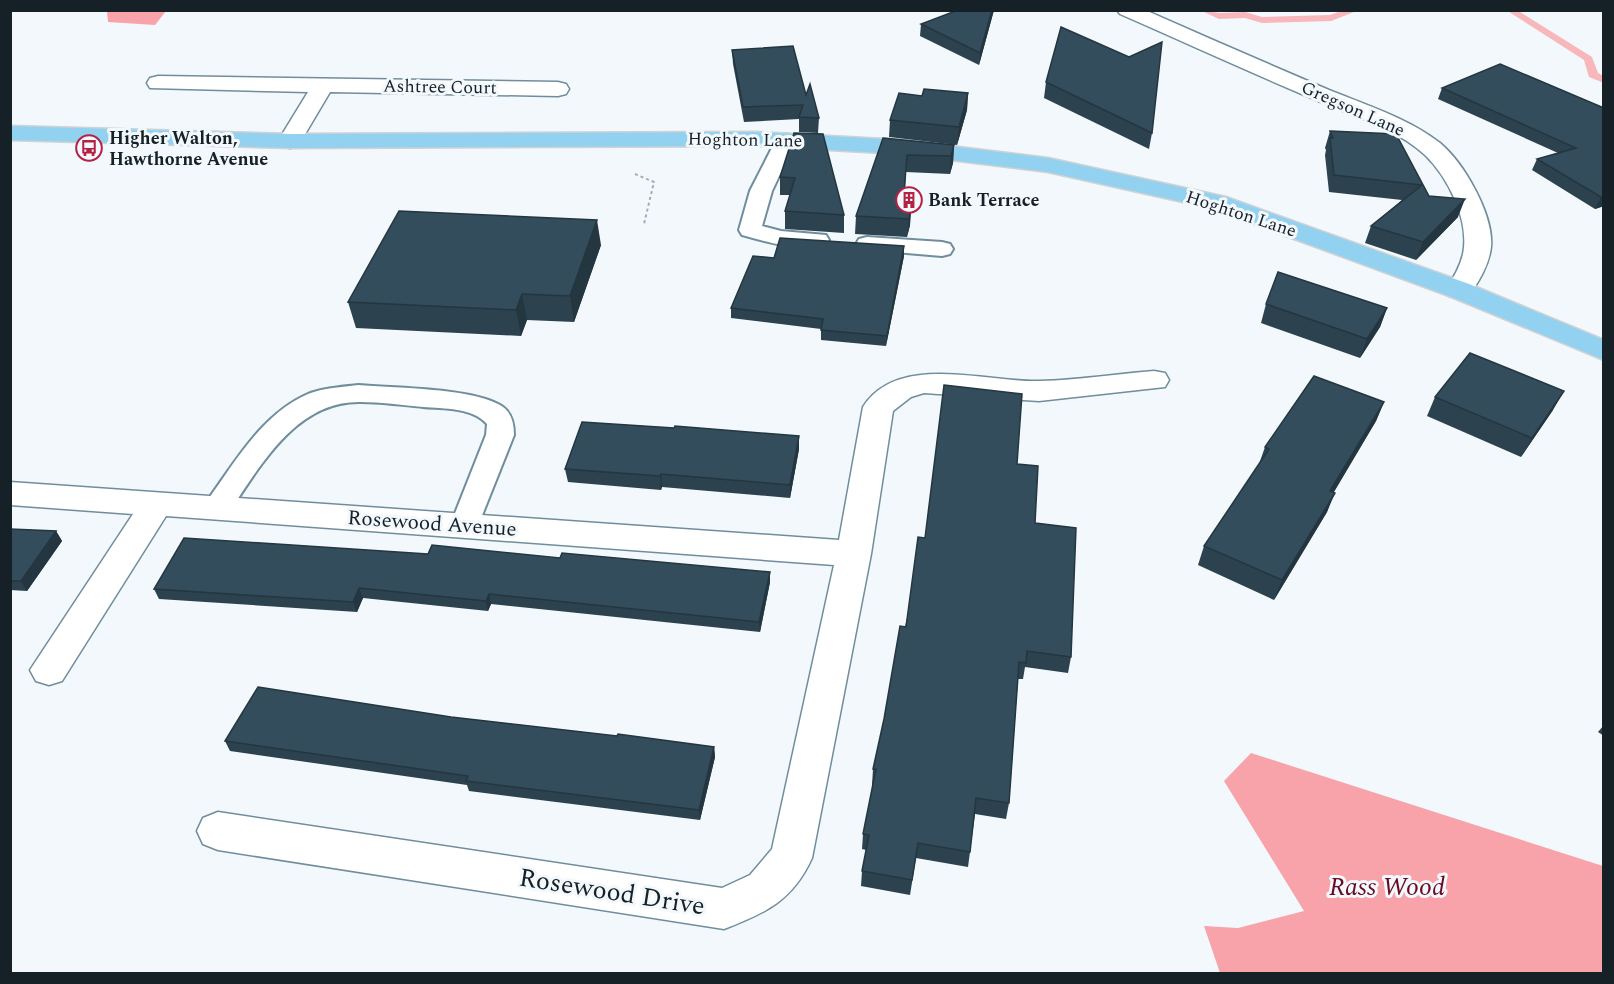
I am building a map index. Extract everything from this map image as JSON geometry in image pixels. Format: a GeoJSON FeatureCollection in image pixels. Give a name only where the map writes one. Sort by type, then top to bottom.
{"type":"FeatureCollection","features":[{"type":"Feature","properties":{"kind":"main road","name":"Hoghton Lane"},"geometry":{"type":"LineString","coordinates":[[10,133],[290,141],[786,140],[901,147],[1048,165],[1217,202],[1459,290],[1604,351]]}},
{"type":"Feature","properties":{"kind":"street","name":"Gregson Lane"},"geometry":{"type":"LineString","coordinates":[[1127,10],[1411,135],[1432,149],[1447,165],[1463,195],[1473,217],[1478,240],[1470,276],[1459,290]]}},
{"type":"Feature","properties":{"kind":"street","name":"Ashtree Court"},"geometry":{"type":"LineString","coordinates":[[158,83],[558,89]]}},
{"type":"Feature","properties":{"kind":"street"},"geometry":{"type":"LineString","coordinates":[[290,141],[323,86]]}},
{"type":"Feature","properties":{"kind":"street","name":"Rosewood Drive"},"geometry":{"type":"LineString","coordinates":[[218,831],[724,909],[765,889],[791,858],[854,554],[878,407],[900,390],[923,383],[1039,391],[1154,380]]}},
{"type":"Feature","properties":{"kind":"street","name":"Rosewood Avenue"},"geometry":{"type":"LineString","coordinates":[[10,493],[854,554]]}},
{"type":"Feature","properties":{"kind":"street"},"geometry":{"type":"LineString","coordinates":[[49,670],[157,504]]}},
{"type":"Feature","properties":{"kind":"lane"},"geometry":{"type":"LineString","coordinates":[[786,140],[761,191],[750,230],[781,238],[942,249]]}},
{"type":"Feature","properties":{"kind":"lane"},"geometry":{"type":"LineString","coordinates":[[217,508],[260,447],[293,414],[318,400],[358,393],[462,402],[490,410],[501,422],[500,435],[465,526]]}},
{"type":"Feature","properties":{"kind":"path"},"geometry":{"type":"LineString","coordinates":[[634,174],[654,182],[644,224]]}},
{"type":"Feature","properties":{"kind":"green space"},"geometry":{"type":"Polygon","coordinates":[[[107,10],[166,11],[155,25],[108,22],[107,10]]]}},
{"type":"Feature","properties":{"kind":"green space","name":"Rass Wood"},"geometry":{"type":"Polygon","coordinates":[[[1251,753],[1603,866],[1603,973],[1220,973],[1204,926],[1238,928],[1304,911],[1224,781],[1251,753]]]}},
{"type":"Feature","properties":{"kind":"building"},"geometry":{"type":"Polygon","coordinates":[[[958,10],[992,10],[980,53],[921,24],[958,10]]]}},
{"type":"Feature","properties":{"kind":"building"},"geometry":{"type":"Polygon","coordinates":[[[1061,27],[1129,57],[1162,42],[1152,133],[1046,82],[1061,27]]]}},
{"type":"Feature","properties":{"kind":"building"},"geometry":{"type":"Polygon","coordinates":[[[793,46],[806,95],[810,84],[819,118],[799,117],[803,105],[743,107],[732,50],[793,46]]]}},
{"type":"Feature","properties":{"kind":"building"},"geometry":{"type":"Polygon","coordinates":[[[1500,64],[1604,108],[1604,196],[1601,197],[1537,159],[1576,148],[1442,88],[1500,64]]]}},
{"type":"Feature","properties":{"kind":"building"},"geometry":{"type":"Polygon","coordinates":[[[924,89],[968,93],[959,127],[890,120],[899,93],[922,96],[924,89]]]}},
{"type":"Feature","properties":{"kind":"building"},"geometry":{"type":"Polygon","coordinates":[[[1330,131],[1396,134],[1429,196],[1465,199],[1423,242],[1371,226],[1422,185],[1334,175],[1330,138],[1333,138],[1330,131]]]}},
{"type":"Feature","properties":{"kind":"building"},"geometry":{"type":"Polygon","coordinates":[[[794,133],[823,134],[844,215],[785,211],[795,178],[780,177],[794,133]]]}},
{"type":"Feature","properties":{"kind":"building"},"geometry":{"type":"Polygon","coordinates":[[[883,138],[954,145],[951,156],[907,155],[903,206],[911,207],[909,219],[856,216],[883,138]]]}},
{"type":"Feature","properties":{"kind":"building"},"geometry":{"type":"Polygon","coordinates":[[[399,211],[597,220],[570,296],[522,294],[516,310],[348,302],[399,211]]]}},
{"type":"Feature","properties":{"kind":"building"},"geometry":{"type":"Polygon","coordinates":[[[780,238],[904,246],[887,336],[821,330],[823,319],[731,308],[753,256],[774,258],[780,238]]]}},
{"type":"Feature","properties":{"kind":"building"},"geometry":{"type":"Polygon","coordinates":[[[1278,272],[1387,308],[1367,339],[1266,304],[1278,272]]]}},
{"type":"Feature","properties":{"kind":"building"},"geometry":{"type":"Polygon","coordinates":[[[1470,353],[1564,391],[1532,438],[1435,397],[1470,353]]]}},
{"type":"Feature","properties":{"kind":"building"},"geometry":{"type":"Polygon","coordinates":[[[1314,376],[1384,402],[1330,491],[1335,493],[1282,580],[1204,546],[1269,449],[1265,447],[1314,376]]]}},
{"type":"Feature","properties":{"kind":"building"},"geometry":{"type":"Polygon","coordinates":[[[944,385],[1022,394],[1017,464],[1038,466],[1035,523],[1076,528],[1071,657],[1027,651],[1026,663],[1019,662],[1009,803],[976,798],[970,852],[918,843],[912,880],[862,871],[869,835],[863,834],[900,626],[906,627],[918,537],[925,538],[944,385]]]}},
{"type":"Feature","properties":{"kind":"building"},"geometry":{"type":"Polygon","coordinates":[[[582,422],[674,428],[675,426],[799,436],[790,485],[661,474],[660,476],[565,469],[582,422]]]}},
{"type":"Feature","properties":{"kind":"building"},"geometry":{"type":"Polygon","coordinates":[[[10,529],[56,531],[21,581],[10,581],[10,529]]]}},
{"type":"Feature","properties":{"kind":"building"},"geometry":{"type":"Polygon","coordinates":[[[184,538],[428,554],[432,545],[560,558],[562,553],[770,572],[759,622],[489,594],[486,601],[359,588],[353,602],[154,589],[184,538]]]}},
{"type":"Feature","properties":{"kind":"building"},"geometry":{"type":"Polygon","coordinates":[[[258,687],[451,717],[617,736],[618,734],[714,747],[699,810],[466,781],[468,776],[225,741],[258,687]]]}},
{"type":"Feature","properties":{"kind":"waterway"},"geometry":{"type":"LineString","coordinates":[[1204,10],[1219,16],[1245,15],[1262,20],[1331,18],[1355,10]]}},
{"type":"Feature","properties":{"kind":"waterway"},"geometry":{"type":"LineString","coordinates":[[1510,10],[1589,59],[1593,75],[1604,80]]}},
{"type":"Feature","properties":{"kind":"place","name":"Higher Walton, Hawthorne Avenue"},"geometry":{"type":"Point","coordinates":[89,148]}},
{"type":"Feature","properties":{"kind":"place","name":"Bank Terrace"},"geometry":{"type":"Point","coordinates":[909,200]}}]}
